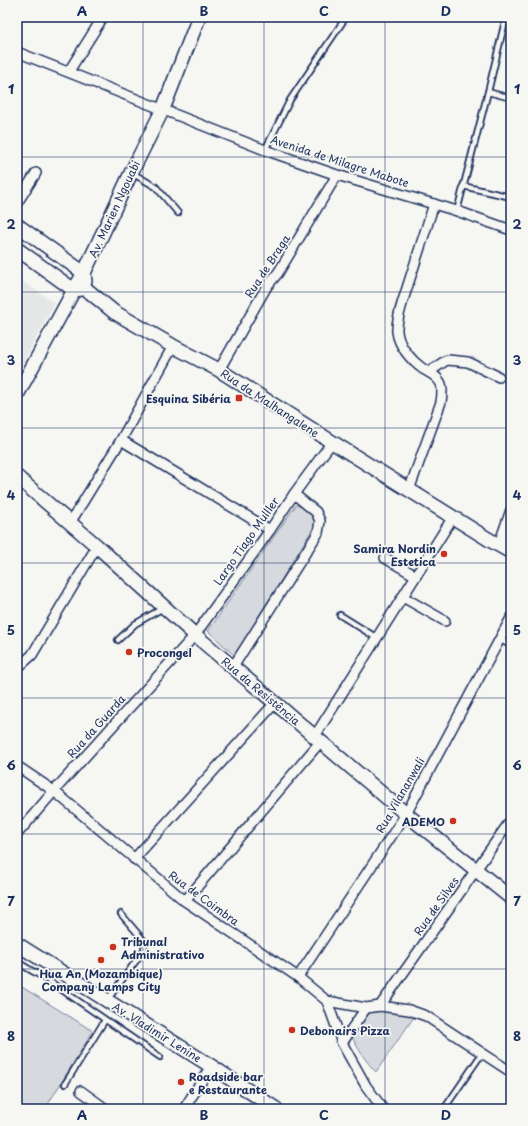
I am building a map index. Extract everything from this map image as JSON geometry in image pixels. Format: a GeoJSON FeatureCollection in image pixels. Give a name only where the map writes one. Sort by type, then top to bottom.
{"type":"FeatureCollection","features":[{"type":"Feature","properties":{"kind":"street"},"geometry":{"type":"LineString","coordinates":[[69,72],[103,17]]}},
{"type":"Feature","properties":{"kind":"street","name":"Av. Marien Ngouabi"},"geometry":{"type":"LineString","coordinates":[[17,395],[80,290],[84,273],[163,109],[199,17]]}},
{"type":"Feature","properties":{"kind":"street","name":"Avenida de Milagre Mabote"},"geometry":{"type":"LineString","coordinates":[[17,52],[265,150],[337,175],[457,210],[511,230]]}},
{"type":"Feature","properties":{"kind":"street"},"geometry":{"type":"LineString","coordinates":[[17,203],[36,173]]}},
{"type":"Feature","properties":{"kind":"street","name":"Rua de Braga"},"geometry":{"type":"LineString","coordinates":[[219,370],[267,286],[278,272],[337,175]]}},
{"type":"Feature","properties":{"kind":"street"},"geometry":{"type":"LineString","coordinates":[[409,490],[441,402],[442,392],[441,384],[436,377],[418,364],[406,352],[401,344],[397,333],[398,321],[434,204]]}},
{"type":"Feature","properties":{"kind":"street"},"geometry":{"type":"LineString","coordinates":[[17,225],[84,273]]}},
{"type":"Feature","properties":{"kind":"street","name":"Rua da Malhangalene"},"geometry":{"type":"LineString","coordinates":[[17,250],[114,312],[173,346],[219,370],[453,518],[511,552]]}},
{"type":"Feature","properties":{"kind":"street"},"geometry":{"type":"LineString","coordinates":[[70,523],[121,440],[173,346]]}},
{"type":"Feature","properties":{"kind":"street"},"geometry":{"type":"LineString","coordinates":[[429,372],[448,360],[468,362],[499,377]]}},
{"type":"Feature","properties":{"kind":"street"},"geometry":{"type":"LineString","coordinates":[[121,440],[270,530]]}},
{"type":"Feature","properties":{"kind":"street"},"geometry":{"type":"LineString","coordinates":[[294,494],[332,442]]}},
{"type":"Feature","properties":{"kind":"street","name":"Rua da Resistência"},"geometry":{"type":"LineString","coordinates":[[17,477],[97,546],[195,635],[406,814],[511,898]]}},
{"type":"Feature","properties":{"kind":"street","name":"Largo Tiago Mulller"},"geometry":{"type":"LineString","coordinates":[[195,635],[294,494],[316,512],[320,521],[318,533],[233,667]]}},
{"type":"Feature","properties":{"kind":"street"},"geometry":{"type":"LineString","coordinates":[[499,544],[511,510]]}},
{"type":"Feature","properties":{"kind":"street"},"geometry":{"type":"LineString","coordinates":[[185,901],[318,739],[377,638],[453,518]]}},
{"type":"Feature","properties":{"kind":"street"},"geometry":{"type":"LineString","coordinates":[[20,664],[27,661],[32,655],[97,546]]}},
{"type":"Feature","properties":{"kind":"street"},"geometry":{"type":"LineString","coordinates":[[385,558],[416,576]]}},
{"type":"Feature","properties":{"kind":"street"},"geometry":{"type":"LineString","coordinates":[[403,597],[445,621]]}},
{"type":"Feature","properties":{"kind":"street","name":"Rua Vilananwali"},"geometry":{"type":"LineString","coordinates":[[298,977],[406,814],[511,618]]}},
{"type":"Feature","properties":{"kind":"street","name":"Rua da Guarda"},"geometry":{"type":"LineString","coordinates":[[17,834],[195,635]]}},
{"type":"Feature","properties":{"kind":"street"},"geometry":{"type":"LineString","coordinates":[[134,859],[276,703]]}},
{"type":"Feature","properties":{"kind":"street","name":"Rua de Coimbra"},"geometry":{"type":"LineString","coordinates":[[17,766],[54,791],[185,901],[298,977],[327,1001]]}},
{"type":"Feature","properties":{"kind":"street","name":"Rua de Silves"},"geometry":{"type":"LineString","coordinates":[[380,1006],[511,820]]}},
{"type":"Feature","properties":{"kind":"street","name":"Av. Vladimir Lenine"},"geometry":{"type":"LineString","coordinates":[[17,944],[211,1066],[276,1109]]}},
{"type":"Feature","properties":{"kind":"street"},"geometry":{"type":"LineString","coordinates":[[383,1109],[366,1086],[342,1043],[327,1001],[366,1008],[380,1006],[409,1010],[426,1016],[483,1052],[511,1072]]}},
{"type":"Feature","properties":{"kind":"street"},"geometry":{"type":"LineString","coordinates":[[342,1043],[366,1008]]}},
{"type":"Feature","properties":{"kind":"street"},"geometry":{"type":"LineString","coordinates":[[184,1109],[211,1066]]}},
{"type":"Feature","properties":{"kind":"street"},"geometry":{"type":"LineString","coordinates":[[81,1091],[106,1109]]}},
{"type":"Feature","properties":{"kind":"lane"},"geometry":{"type":"LineString","coordinates":[[265,150],[290,100],[346,17]]}},
{"type":"Feature","properties":{"kind":"lane"},"geometry":{"type":"LineString","coordinates":[[457,210],[506,17]]}},
{"type":"Feature","properties":{"kind":"lane"},"geometry":{"type":"LineString","coordinates":[[488,92],[511,98]]}},
{"type":"Feature","properties":{"kind":"lane"},"geometry":{"type":"LineString","coordinates":[[131,173],[156,188],[178,213]]}},
{"type":"Feature","properties":{"kind":"lane"},"geometry":{"type":"LineString","coordinates":[[464,186],[511,198]]}},
{"type":"Feature","properties":{"kind":"lane"},"geometry":{"type":"LineString","coordinates":[[118,640],[135,624],[164,607]]}},
{"type":"Feature","properties":{"kind":"lane"},"geometry":{"type":"LineString","coordinates":[[340,615],[377,638]]}},
{"type":"Feature","properties":{"kind":"lane"},"geometry":{"type":"LineString","coordinates":[[500,639],[511,646]]}},
{"type":"Feature","properties":{"kind":"lane"},"geometry":{"type":"LineString","coordinates":[[107,1000],[144,950],[145,945],[145,942],[121,914]]}},
{"type":"Feature","properties":{"kind":"lane"},"geometry":{"type":"LineString","coordinates":[[17,962],[46,979],[160,1058]]}},
{"type":"Feature","properties":{"kind":"lane"},"geometry":{"type":"LineString","coordinates":[[46,979],[54,968]]}},
{"type":"Feature","properties":{"kind":"lane"},"geometry":{"type":"LineString","coordinates":[[66,1084],[105,1020]]}},
{"type":"Feature","properties":{"kind":"lane"},"geometry":{"type":"LineString","coordinates":[[444,1109],[483,1052]]}},
{"type":"Feature","properties":{"kind":"shaded area"},"geometry":{"type":"Polygon","coordinates":[[[17,278],[55,303],[17,375],[17,278]]]}},
{"type":"Feature","properties":{"kind":"shaded area"},"geometry":{"type":"Polygon","coordinates":[[[296,505],[306,508],[317,518],[315,525],[235,656],[208,631],[296,505]]]}},
{"type":"Feature","properties":{"kind":"shaded area"},"geometry":{"type":"Polygon","coordinates":[[[17,984],[93,1031],[45,1109],[27,1109],[17,1103],[17,984]]]}},
{"type":"Feature","properties":{"kind":"shaded area"},"geometry":{"type":"Polygon","coordinates":[[[383,1010],[406,1013],[414,1017],[376,1072],[362,1054],[350,1033],[367,1011],[383,1010]]]}},
{"type":"Feature","properties":{"kind":"place","name":"Esquina Sibéria"},"geometry":{"type":"Point","coordinates":[239,398]}},
{"type":"Feature","properties":{"kind":"place","name":"Samira Nordin Estetica"},"geometry":{"type":"Point","coordinates":[444,554]}},
{"type":"Feature","properties":{"kind":"place","name":"Procongel"},"geometry":{"type":"Point","coordinates":[129,652]}},
{"type":"Feature","properties":{"kind":"place","name":"ADEMO"},"geometry":{"type":"Point","coordinates":[453,821]}},
{"type":"Feature","properties":{"kind":"place","name":"Tribunal Administrativo"},"geometry":{"type":"Point","coordinates":[113,947]}},
{"type":"Feature","properties":{"kind":"place","name":"Hua An (Mozambique) Company Lamps City"},"geometry":{"type":"Point","coordinates":[101,960]}},
{"type":"Feature","properties":{"kind":"place","name":"Debonairs Pizza"},"geometry":{"type":"Point","coordinates":[292,1030]}},
{"type":"Feature","properties":{"kind":"place","name":"Roadside bar e Restaurante"},"geometry":{"type":"Point","coordinates":[181,1082]}}]}
